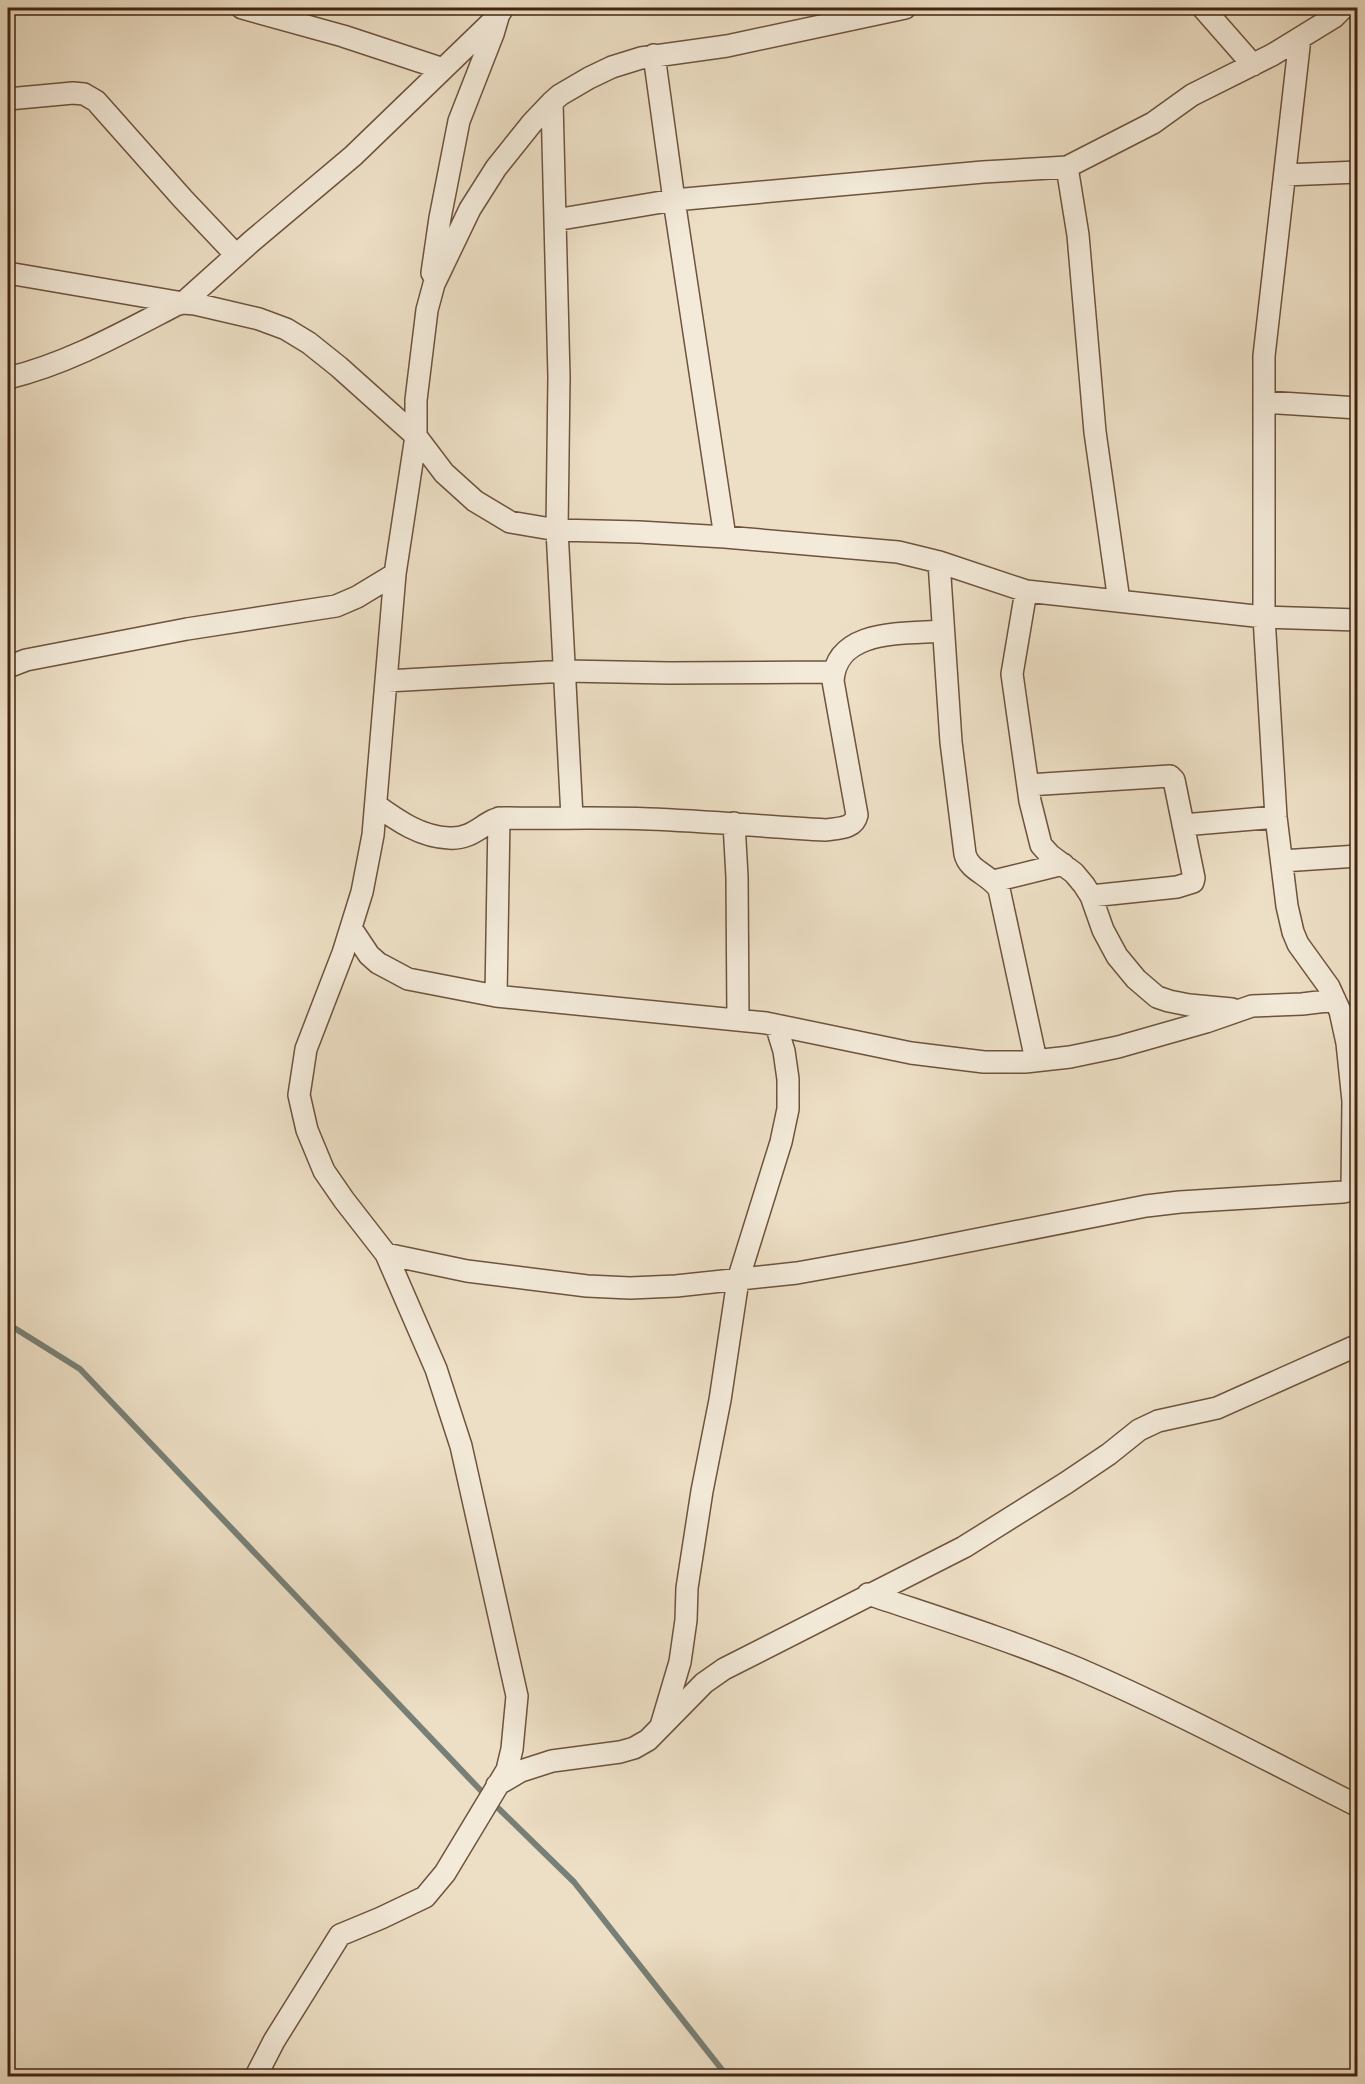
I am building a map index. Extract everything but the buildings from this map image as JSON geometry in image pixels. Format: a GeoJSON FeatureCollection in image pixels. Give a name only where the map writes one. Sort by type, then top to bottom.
{"type":"FeatureCollection","features":[{"type":"Feature","properties":{"kind":"street"},"geometry":{"type":"LineString","coordinates":[[242,8],[343,36],[443,69]]}},
{"type":"Feature","properties":{"kind":"street"},"geometry":{"type":"LineString","coordinates":[[427,310],[434,284],[470,209],[496,168],[532,123],[560,95],[612,67],[654,56],[727,46],[905,8]]}},
{"type":"Feature","properties":{"kind":"street"},"geometry":{"type":"LineString","coordinates":[[1203,8],[1253,64]]}},
{"type":"Feature","properties":{"kind":"street"},"geometry":{"type":"LineString","coordinates":[[555,220],[674,200],[983,172],[1067,167],[1153,123],[1192,95],[1300,38],[1334,17],[1343,8]]}},
{"type":"Feature","properties":{"kind":"street"},"geometry":{"type":"LineString","coordinates":[[8,378],[96,346],[176,304],[183,303],[353,156],[500,10]]}},
{"type":"Feature","properties":{"kind":"street"},"geometry":{"type":"LineString","coordinates":[[256,2076],[274,2041],[340,1935],[425,1897],[445,1873],[507,1770],[512,1749],[517,1696],[461,1446],[436,1369],[386,1254],[324,1171],[307,1130],[299,1095],[306,1049],[351,928],[362,892],[373,835],[395,574],[416,436],[416,400],[440,218],[459,121],[494,34],[500,10]]}},
{"type":"Feature","properties":{"kind":"street"},"geometry":{"type":"LineString","coordinates":[[386,1254],[467,1271],[586,1286],[641,1287],[797,1273],[1146,1206],[1355,1189],[1351,1073],[1340,1011],[1323,978],[1302,950],[1293,932],[1287,906],[1276,817],[1264,617],[1264,356],[1300,38]]}},
{"type":"Feature","properties":{"kind":"street"},"geometry":{"type":"LineString","coordinates":[[654,56],[725,537]]}},
{"type":"Feature","properties":{"kind":"street"},"geometry":{"type":"LineString","coordinates":[[8,99],[73,93],[84,94],[96,101],[236,255]]}},
{"type":"Feature","properties":{"kind":"street"},"geometry":{"type":"LineString","coordinates":[[552,102],[559,377],[557,530],[572,817]]}},
{"type":"Feature","properties":{"kind":"street"},"geometry":{"type":"LineString","coordinates":[[1067,167],[1078,235],[1095,432],[1119,601]]}},
{"type":"Feature","properties":{"kind":"street"},"geometry":{"type":"LineString","coordinates":[[1285,175],[1358,172]]}},
{"type":"Feature","properties":{"kind":"street"},"geometry":{"type":"LineString","coordinates":[[8,273],[183,303],[259,319],[286,329],[309,343],[339,367],[416,436],[444,473],[476,501],[510,522],[557,530],[725,537],[898,552],[939,562],[1026,591],[1264,617],[1358,620]]}},
{"type":"Feature","properties":{"kind":"street"},"geometry":{"type":"LineString","coordinates":[[1264,402],[1358,408]]}},
{"type":"Feature","properties":{"kind":"street"},"geometry":{"type":"LineString","coordinates":[[939,562],[951,742],[965,854],[971,866],[994,881],[1002,900],[1036,1060]]}},
{"type":"Feature","properties":{"kind":"street"},"geometry":{"type":"LineString","coordinates":[[8,667],[26,660],[188,629],[336,606],[357,597],[395,574]]}},
{"type":"Feature","properties":{"kind":"street"},"geometry":{"type":"LineString","coordinates":[[1026,591],[1012,674],[1028,785],[1041,845],[1084,885],[1117,956],[1150,992],[1163,999],[1190,1005],[1239,1009]]}},
{"type":"Feature","properties":{"kind":"street"},"geometry":{"type":"LineString","coordinates":[[376,805],[401,823],[418,831],[449,838],[462,838],[500,818],[572,817],[734,823],[826,830],[851,826],[856,820],[833,672],[842,654],[863,640],[872,637],[944,631]]}},
{"type":"Feature","properties":{"kind":"street"},"geometry":{"type":"LineString","coordinates":[[387,681],[566,671],[833,672]]}},
{"type":"Feature","properties":{"kind":"street"},"geometry":{"type":"LineString","coordinates":[[1028,785],[1170,776],[1174,780],[1193,882],[1177,887],[1091,896]]}},
{"type":"Feature","properties":{"kind":"street"},"geometry":{"type":"LineString","coordinates":[[1183,825],[1276,817]]}},
{"type":"Feature","properties":{"kind":"street"},"geometry":{"type":"LineString","coordinates":[[496,996],[500,818]]}},
{"type":"Feature","properties":{"kind":"street"},"geometry":{"type":"LineString","coordinates":[[734,823],[737,877],[738,1020]]}},
{"type":"Feature","properties":{"kind":"street"},"geometry":{"type":"LineString","coordinates":[[1282,861],[1358,856]]}},
{"type":"Feature","properties":{"kind":"street"},"geometry":{"type":"LineString","coordinates":[[994,881],[1063,864]]}},
{"type":"Feature","properties":{"kind":"street"},"geometry":{"type":"LineString","coordinates":[[351,928],[369,955],[378,963],[408,979],[496,996],[776,1025],[911,1053],[984,1062],[1070,1057],[1118,1047],[1206,1022],[1252,1006],[1335,1000]]}},
{"type":"Feature","properties":{"kind":"street"},"geometry":{"type":"LineString","coordinates":[[660,1729],[680,1662],[686,1620],[687,1587],[738,1280],[782,1142],[788,1109],[788,1079],[784,1051],[776,1025]]}},
{"type":"Feature","properties":{"kind":"street"},"geometry":{"type":"LineString","coordinates":[[496,1785],[521,1771],[552,1761],[634,1748],[648,1740],[660,1729],[704,1683],[724,1670],[964,1546],[1023,1511],[1109,1454],[1139,1430],[1158,1421],[1217,1408],[1358,1345]]}},
{"type":"Feature","properties":{"kind":"street"},"geometry":{"type":"LineString","coordinates":[[868,1594],[1005,1640],[1077,1669],[1140,1697],[1358,1806]]}},
{"type":"Feature","properties":{"kind":"waterway"},"geometry":{"type":"LineString","coordinates":[[8,1324],[80,1369],[486,1796]]}},
{"type":"Feature","properties":{"kind":"waterway"},"geometry":{"type":"LineString","coordinates":[[493,1803],[574,1882],[727,2076]]}}]}
